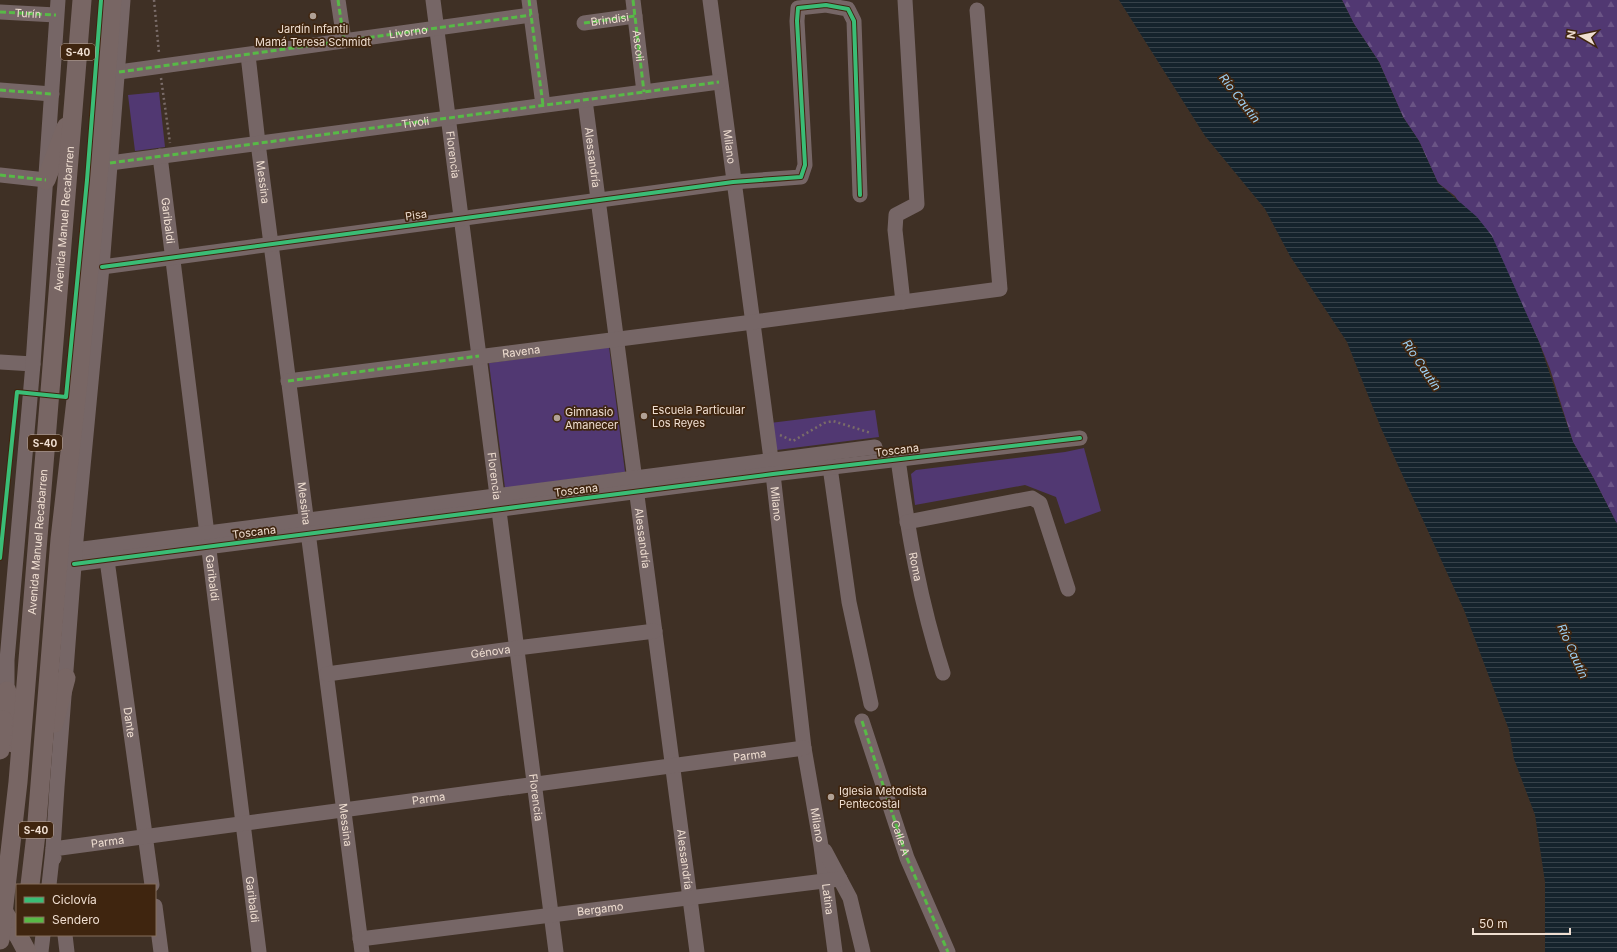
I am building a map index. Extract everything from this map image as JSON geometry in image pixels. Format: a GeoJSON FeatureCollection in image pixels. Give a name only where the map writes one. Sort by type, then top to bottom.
{"type":"FeatureCollection","features":[{"type":"Feature","properties":{"kind":"main road","name":"Avenida Manuel Recabarren"},"geometry":{"type":"LineString","coordinates":[[0,940],[2,908],[18,782],[82,0]]}},
{"type":"Feature","properties":{"kind":"main road","name":"Avenida Manuel Recabarren"},"geometry":{"type":"LineString","coordinates":[[30,884],[41,774],[60,539],[76,398],[101,146],[112,0]]}},
{"type":"Feature","properties":{"kind":"main road"},"geometry":{"type":"LineString","coordinates":[[101,146],[119,72]]}},
{"type":"Feature","properties":{"kind":"main road"},"geometry":{"type":"LineString","coordinates":[[46,180],[74,103]]}},
{"type":"Feature","properties":{"kind":"main road"},"geometry":{"type":"LineString","coordinates":[[41,774],[66,678]]}},
{"type":"Feature","properties":{"kind":"main road"},"geometry":{"type":"LineString","coordinates":[[6,691],[18,782]]}},
{"type":"Feature","properties":{"kind":"main road"},"geometry":{"type":"LineString","coordinates":[[0,750],[6,691]]}},
{"type":"Feature","properties":{"kind":"main road"},"geometry":{"type":"LineString","coordinates":[[2,908],[16,932]]}},
{"type":"Feature","properties":{"kind":"street","name":"Avenida Manuel Recabarren"},"geometry":{"type":"LineString","coordinates":[[6,691],[4,660],[33,364],[58,0]]}},
{"type":"Feature","properties":{"kind":"street"},"geometry":{"type":"LineString","coordinates":[[49,884],[75,557],[119,72],[123,0]]}},
{"type":"Feature","properties":{"kind":"street"},"geometry":{"type":"LineString","coordinates":[[338,0],[344,40]]}},
{"type":"Feature","properties":{"kind":"street","name":"Florencia"},"geometry":{"type":"LineString","coordinates":[[433,0],[556,952]]}},
{"type":"Feature","properties":{"kind":"street","name":"Ascoli"},"geometry":{"type":"LineString","coordinates":[[633,0],[644,92]]}},
{"type":"Feature","properties":{"kind":"street","name":"Milano"},"geometry":{"type":"LineString","coordinates":[[710,0],[719,82],[772,467],[804,748],[821,846],[833,880],[850,898],[863,952]]}},
{"type":"Feature","properties":{"kind":"street"},"geometry":{"type":"LineString","coordinates":[[903,302],[894,230],[895,222],[896,215],[917,204],[905,0]]}},
{"type":"Feature","properties":{"kind":"street","name":"Pisa"},"geometry":{"type":"LineString","coordinates":[[102,267],[733,182],[801,177],[805,165],[797,21],[798,8],[826,5],[848,9],[854,21],[860,195]]}},
{"type":"Feature","properties":{"kind":"street"},"geometry":{"type":"LineString","coordinates":[[530,7],[543,105]]}},
{"type":"Feature","properties":{"kind":"street","name":"Livorno"},"geometry":{"type":"LineString","coordinates":[[119,72],[437,28],[530,7]]}},
{"type":"Feature","properties":{"kind":"street","name":"Ravena"},"geometry":{"type":"LineString","coordinates":[[288,381],[616,340],[1000,289],[977,10]]}},
{"type":"Feature","properties":{"kind":"street","name":"Turín"},"geometry":{"type":"LineString","coordinates":[[0,12],[56,15]]}},
{"type":"Feature","properties":{"kind":"street","name":"Brindisi"},"geometry":{"type":"LineString","coordinates":[[584,23],[635,16]]}},
{"type":"Feature","properties":{"kind":"street","name":"Messina"},"geometry":{"type":"LineString","coordinates":[[248,54],[288,381],[361,946]]}},
{"type":"Feature","properties":{"kind":"street","name":"Tivoli"},"geometry":{"type":"LineString","coordinates":[[110,163],[719,82]]}},
{"type":"Feature","properties":{"kind":"street"},"geometry":{"type":"LineString","coordinates":[[0,90],[52,94]]}},
{"type":"Feature","properties":{"kind":"street","name":"Alessandría"},"geometry":{"type":"LineString","coordinates":[[585,100],[697,952]]}},
{"type":"Feature","properties":{"kind":"street","name":"Garibaldi"},"geometry":{"type":"LineString","coordinates":[[160,156],[259,952]]}},
{"type":"Feature","properties":{"kind":"street"},"geometry":{"type":"LineString","coordinates":[[0,175],[46,180]]}},
{"type":"Feature","properties":{"kind":"street"},"geometry":{"type":"LineString","coordinates":[[0,362],[33,364]]}},
{"type":"Feature","properties":{"kind":"street","name":"Toscana"},"geometry":{"type":"LineString","coordinates":[[772,467],[830,467],[1080,438]]}},
{"type":"Feature","properties":{"kind":"street","name":"Toscana"},"geometry":{"type":"LineString","coordinates":[[75,557],[772,467],[874,443]]}},
{"type":"Feature","properties":{"kind":"street","name":"Roma"},"geometry":{"type":"LineString","coordinates":[[898,459],[907,522],[925,614],[943,673]]}},
{"type":"Feature","properties":{"kind":"street"},"geometry":{"type":"LineString","coordinates":[[830,467],[849,602],[871,704]]}},
{"type":"Feature","properties":{"kind":"street"},"geometry":{"type":"LineString","coordinates":[[907,522],[1032,498],[1040,503],[1068,589]]}},
{"type":"Feature","properties":{"kind":"street","name":"Toscana"},"geometry":{"type":"LineString","coordinates":[[75,557],[107,560],[208,540]]}},
{"type":"Feature","properties":{"kind":"street","name":"Dante"},"geometry":{"type":"LineString","coordinates":[[107,560],[152,884]]}},
{"type":"Feature","properties":{"kind":"street","name":"Génova"},"geometry":{"type":"LineString","coordinates":[[327,674],[516,648],[655,632]]}},
{"type":"Feature","properties":{"kind":"street","name":"Calle A"},"geometry":{"type":"LineString","coordinates":[[862,721],[907,858],[948,952]]}},
{"type":"Feature","properties":{"kind":"street","name":"Parma"},"geometry":{"type":"LineString","coordinates":[[53,849],[804,748]]}},
{"type":"Feature","properties":{"kind":"street"},"geometry":{"type":"LineString","coordinates":[[53,849],[58,884]]}},
{"type":"Feature","properties":{"kind":"street","name":"Bergamo"},"geometry":{"type":"LineString","coordinates":[[361,946],[551,915],[833,880]]}},
{"type":"Feature","properties":{"kind":"street","name":"Latina"},"geometry":{"type":"LineString","coordinates":[[833,880],[835,952]]}},
{"type":"Feature","properties":{"kind":"street"},"geometry":{"type":"LineString","coordinates":[[156,914],[161,952]]}},
{"type":"Feature","properties":{"kind":"street"},"geometry":{"type":"LineString","coordinates":[[41,952],[43,936]]}},
{"type":"Feature","properties":{"kind":"street"},"geometry":{"type":"LineString","coordinates":[[65,936],[67,952]]}},
{"type":"Feature","properties":{"kind":"path"},"geometry":{"type":"LineString","coordinates":[[768,436],[782,435],[793,441],[824,422],[833,421],[872,433],[874,443]]}},
{"type":"Feature","properties":{"kind":"green space"},"geometry":{"type":"Polygon","coordinates":[[[1342,0],[1617,0],[1617,524],[1573,442],[1550,369],[1522,305],[1455,196],[1438,183],[1419,141],[1403,117],[1379,62],[1354,24],[1342,0]]]}},
{"type":"Feature","properties":{"kind":"green space"},"geometry":{"type":"Polygon","coordinates":[[[159,92],[165,147],[135,151],[128,95],[159,92]]]}},
{"type":"Feature","properties":{"kind":"green space","name":"Gimnasio Amanecer"},"geometry":{"type":"Polygon","coordinates":[[[609,347],[625,472],[505,488],[489,363],[609,347]]]}},
{"type":"Feature","properties":{"kind":"green space"},"geometry":{"type":"Polygon","coordinates":[[[875,410],[879,437],[777,450],[770,423],[875,410]]]}},
{"type":"Feature","properties":{"kind":"green space"},"geometry":{"type":"Polygon","coordinates":[[[1084,448],[1101,511],[1065,524],[1056,497],[1025,485],[915,505],[911,474],[916,470],[1065,452],[1084,448]]]}},
{"type":"Feature","properties":{"kind":"water","name":"Río Cautín"},"geometry":{"type":"Polygon","coordinates":[[[1119,0],[1342,0],[1354,24],[1379,62],[1403,117],[1419,141],[1438,183],[1477,217],[1492,236],[1539,342],[1573,442],[1617,524],[1617,952],[1545,952],[1545,882],[1535,815],[1514,759],[1509,730],[1464,610],[1381,428],[1347,342],[1290,256],[1265,209],[1205,136],[1119,0]]]}},
{"type":"Feature","properties":{"kind":"marked path"},"geometry":{"type":"LineString","coordinates":[[338,0],[344,40]]}},
{"type":"Feature","properties":{"kind":"marked path"},"geometry":{"type":"LineString","coordinates":[[529,0],[543,105]]}},
{"type":"Feature","properties":{"kind":"marked path"},"geometry":{"type":"LineString","coordinates":[[633,0],[644,92]]}},
{"type":"Feature","properties":{"kind":"marked path"},"geometry":{"type":"LineString","coordinates":[[0,12],[56,15]]}},
{"type":"Feature","properties":{"kind":"marked path"},"geometry":{"type":"LineString","coordinates":[[119,72],[531,15]]}},
{"type":"Feature","properties":{"kind":"marked path"},"geometry":{"type":"LineString","coordinates":[[584,23],[635,16]]}},
{"type":"Feature","properties":{"kind":"marked path"},"geometry":{"type":"LineString","coordinates":[[110,163],[719,82]]}},
{"type":"Feature","properties":{"kind":"marked path"},"geometry":{"type":"LineString","coordinates":[[0,90],[52,94]]}},
{"type":"Feature","properties":{"kind":"marked path"},"geometry":{"type":"LineString","coordinates":[[0,175],[46,180]]}},
{"type":"Feature","properties":{"kind":"marked path"},"geometry":{"type":"LineString","coordinates":[[288,381],[479,356]]}},
{"type":"Feature","properties":{"kind":"marked path"},"geometry":{"type":"LineString","coordinates":[[862,721],[907,858],[948,952]]}},
{"type":"Feature","properties":{"kind":"cycle path"},"geometry":{"type":"LineString","coordinates":[[0,558],[17,392],[66,397],[87,180],[101,0]]}},
{"type":"Feature","properties":{"kind":"cycle path"},"geometry":{"type":"LineString","coordinates":[[102,267],[733,182],[801,177],[805,165],[797,21],[798,8],[826,5],[848,9],[854,21],[860,195]]}},
{"type":"Feature","properties":{"kind":"cycle path"},"geometry":{"type":"LineString","coordinates":[[74,564],[773,474],[1080,438]]}},
{"type":"Feature","properties":{"kind":"place","name":"Jardín Infantil Mamá Teresa Schmidt"},"geometry":{"type":"Point","coordinates":[313,16]}},
{"type":"Feature","properties":{"kind":"place","name":"Escuela Particular Los Reyes"},"geometry":{"type":"Point","coordinates":[644,416]}},
{"type":"Feature","properties":{"kind":"place","name":"Gimnasio Amanecer"},"geometry":{"type":"Point","coordinates":[557,418]}},
{"type":"Feature","properties":{"kind":"place","name":"Iglesia Metodista Pentecostal"},"geometry":{"type":"Point","coordinates":[831,797]}}]}
